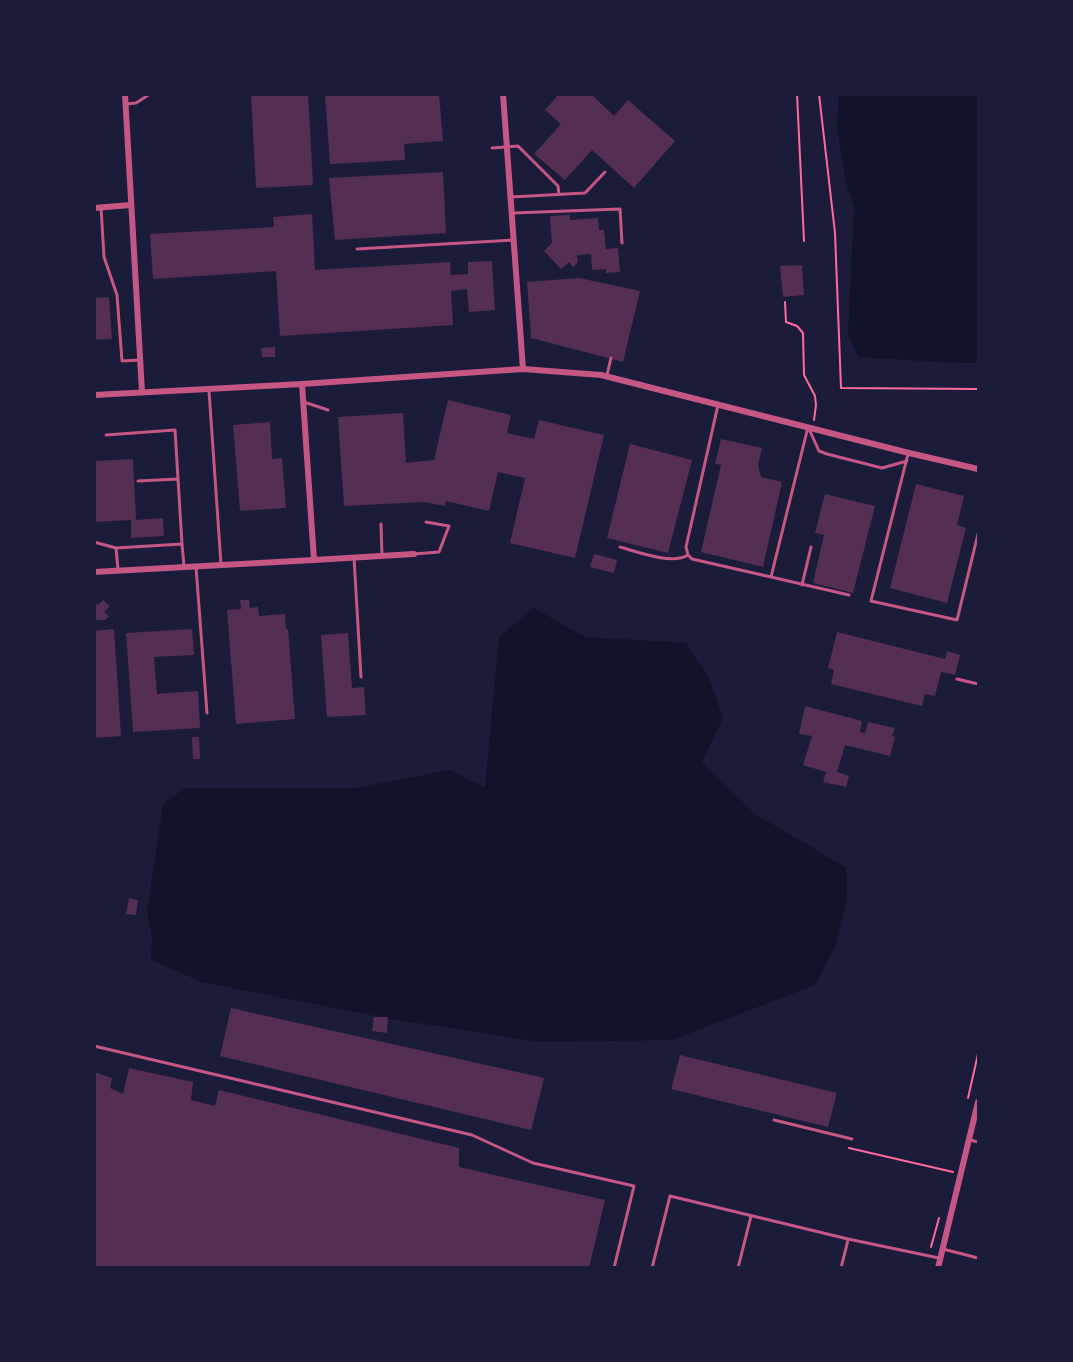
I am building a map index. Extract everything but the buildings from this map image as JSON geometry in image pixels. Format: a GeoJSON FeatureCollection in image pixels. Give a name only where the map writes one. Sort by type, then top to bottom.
{"type":"FeatureCollection","features":[{"type":"Feature","properties":{"kind":"street"},"geometry":{"type":"LineString","coordinates":[[125,94],[142,392]]}},
{"type":"Feature","properties":{"kind":"street"},"geometry":{"type":"LineString","coordinates":[[503,94],[523,369]]}},
{"type":"Feature","properties":{"kind":"street"},"geometry":{"type":"LineString","coordinates":[[98,208],[131,205]]}},
{"type":"Feature","properties":{"kind":"street"},"geometry":{"type":"LineString","coordinates":[[94,395],[523,369],[607,377],[978,469]]}},
{"type":"Feature","properties":{"kind":"street"},"geometry":{"type":"LineString","coordinates":[[302,384],[314,560]]}},
{"type":"Feature","properties":{"kind":"street"},"geometry":{"type":"LineString","coordinates":[[94,572],[414,554]]}},
{"type":"Feature","properties":{"kind":"street"},"geometry":{"type":"LineString","coordinates":[[938,1268],[969,1140],[976,1124],[978,1102]]}},
{"type":"Feature","properties":{"kind":"lane"},"geometry":{"type":"LineString","coordinates":[[126,104],[136,103],[150,94]]}},
{"type":"Feature","properties":{"kind":"lane"},"geometry":{"type":"LineString","coordinates":[[492,148],[518,146],[558,186],[559,195]]}},
{"type":"Feature","properties":{"kind":"lane"},"geometry":{"type":"LineString","coordinates":[[510,197],[585,193],[605,172]]}},
{"type":"Feature","properties":{"kind":"lane"},"geometry":{"type":"LineString","coordinates":[[98,208],[104,257],[117,295],[122,361],[140,360]]}},
{"type":"Feature","properties":{"kind":"lane"},"geometry":{"type":"LineString","coordinates":[[512,213],[620,209],[622,243]]}},
{"type":"Feature","properties":{"kind":"lane"},"geometry":{"type":"LineString","coordinates":[[357,249],[514,240]]}},
{"type":"Feature","properties":{"kind":"lane"},"geometry":{"type":"LineString","coordinates":[[607,377],[611,358]]}},
{"type":"Feature","properties":{"kind":"lane"},"geometry":{"type":"LineString","coordinates":[[209,389],[221,565]]}},
{"type":"Feature","properties":{"kind":"lane"},"geometry":{"type":"LineString","coordinates":[[304,402],[328,410]]}},
{"type":"Feature","properties":{"kind":"lane"},"geometry":{"type":"LineString","coordinates":[[718,405],[686,547],[688,555],[692,559],[849,596]]}},
{"type":"Feature","properties":{"kind":"lane"},"geometry":{"type":"LineString","coordinates":[[810,428],[819,451],[827,454],[882,468],[907,460]]}},
{"type":"Feature","properties":{"kind":"lane"},"geometry":{"type":"LineString","coordinates":[[771,577],[810,428]]}},
{"type":"Feature","properties":{"kind":"lane"},"geometry":{"type":"LineString","coordinates":[[106,435],[175,430],[184,568]]}},
{"type":"Feature","properties":{"kind":"lane"},"geometry":{"type":"LineString","coordinates":[[909,453],[871,602],[957,620],[978,534]]}},
{"type":"Feature","properties":{"kind":"lane"},"geometry":{"type":"LineString","coordinates":[[138,481],[178,479]]}},
{"type":"Feature","properties":{"kind":"lane"},"geometry":{"type":"LineString","coordinates":[[414,554],[439,552],[450,526],[426,522]]}},
{"type":"Feature","properties":{"kind":"lane"},"geometry":{"type":"LineString","coordinates":[[381,525],[382,556]]}},
{"type":"Feature","properties":{"kind":"lane"},"geometry":{"type":"LineString","coordinates":[[94,542],[116,548],[182,544]]}},
{"type":"Feature","properties":{"kind":"lane"},"geometry":{"type":"LineString","coordinates":[[620,547],[672,560],[688,555]]}},
{"type":"Feature","properties":{"kind":"lane"},"geometry":{"type":"LineString","coordinates":[[116,548],[118,571]]}},
{"type":"Feature","properties":{"kind":"lane"},"geometry":{"type":"LineString","coordinates":[[802,585],[811,548]]}},
{"type":"Feature","properties":{"kind":"lane"},"geometry":{"type":"LineString","coordinates":[[354,558],[361,677]]}},
{"type":"Feature","properties":{"kind":"lane"},"geometry":{"type":"LineString","coordinates":[[196,567],[207,712]]}},
{"type":"Feature","properties":{"kind":"lane"},"geometry":{"type":"LineString","coordinates":[[957,679],[978,684]]}},
{"type":"Feature","properties":{"kind":"lane"},"geometry":{"type":"LineString","coordinates":[[94,1046],[472,1135],[533,1163],[634,1186],[614,1268]]}},
{"type":"Feature","properties":{"kind":"lane"},"geometry":{"type":"LineString","coordinates":[[774,1120],[852,1139]]}},
{"type":"Feature","properties":{"kind":"lane"},"geometry":{"type":"LineString","coordinates":[[969,1140],[978,1142]]}},
{"type":"Feature","properties":{"kind":"lane"},"geometry":{"type":"LineString","coordinates":[[652,1268],[670,1196],[940,1259]]}},
{"type":"Feature","properties":{"kind":"lane"},"geometry":{"type":"LineString","coordinates":[[738,1268],[751,1216]]}},
{"type":"Feature","properties":{"kind":"lane"},"geometry":{"type":"LineString","coordinates":[[841,1268],[848,1239]]}},
{"type":"Feature","properties":{"kind":"lane"},"geometry":{"type":"LineString","coordinates":[[943,1249],[978,1258]]}},
{"type":"Feature","properties":{"kind":"path"},"geometry":{"type":"LineString","coordinates":[[798,94],[804,241]]}},
{"type":"Feature","properties":{"kind":"path"},"geometry":{"type":"LineString","coordinates":[[819,94],[834,233],[841,388],[978,389]]}},
{"type":"Feature","properties":{"kind":"path"},"geometry":{"type":"LineString","coordinates":[[785,302],[786,322],[797,326],[803,333],[804,375],[815,396],[816,405],[810,428]]}},
{"type":"Feature","properties":{"kind":"path"},"geometry":{"type":"LineString","coordinates":[[849,1148],[961,1174]]}},
{"type":"Feature","properties":{"kind":"shaded area"},"geometry":{"type":"Polygon","coordinates":[[[839,95],[978,95],[978,363],[859,357],[848,335],[854,208],[846,182],[837,128],[839,95]]]}},
{"type":"Feature","properties":{"kind":"shaded area"},"geometry":{"type":"Polygon","coordinates":[[[534,608],[585,637],[686,643],[709,678],[723,718],[702,762],[755,814],[847,868],[847,897],[836,945],[815,985],[672,1040],[540,1042],[386,1018],[202,982],[151,960],[152,938],[147,912],[163,804],[185,788],[356,788],[450,770],[485,788],[499,637],[534,608]]]}}]}
